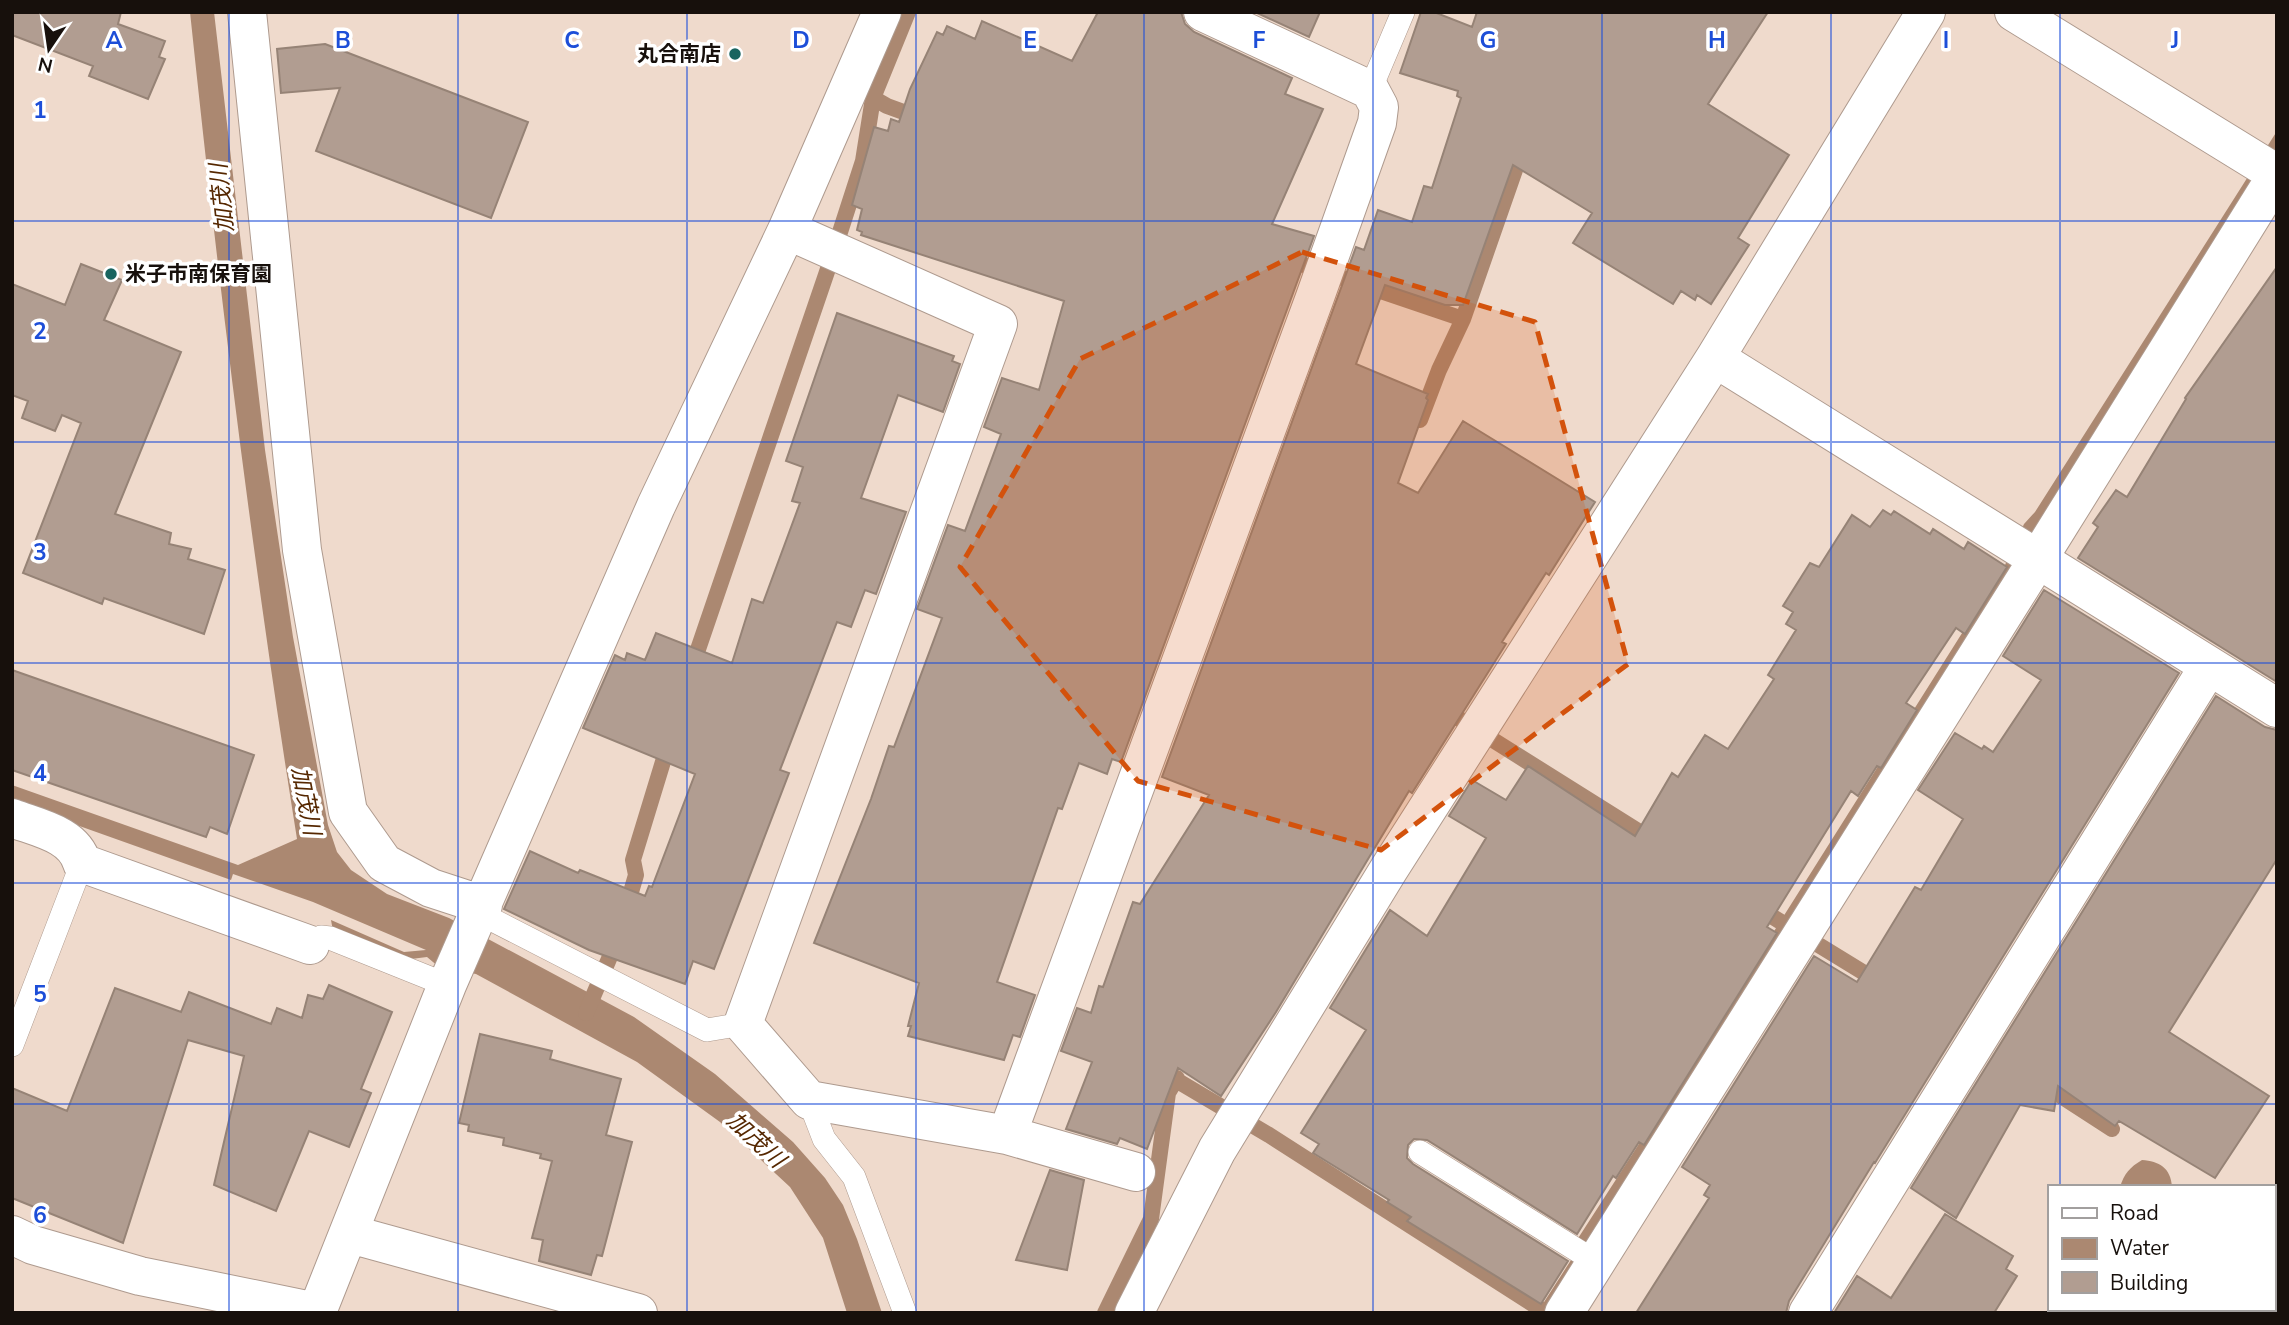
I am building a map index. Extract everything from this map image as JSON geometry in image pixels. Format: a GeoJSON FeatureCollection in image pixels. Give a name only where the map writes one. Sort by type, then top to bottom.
{"type":"FeatureCollection","features":[{"type":"Feature","properties":{"kind":"street"},"geometry":{"type":"LineString","coordinates":[[247,12],[302,550],[348,812],[384,863],[431,888],[481,909]]}},
{"type":"Feature","properties":{"kind":"street"},"geometry":{"type":"LineString","coordinates":[[12,1235],[33,1244],[140,1276],[317,1312],[447,985],[656,506],[787,230],[882,12]]}},
{"type":"Feature","properties":{"kind":"street"},"geometry":{"type":"LineString","coordinates":[[1007,1135],[1371,145],[1380,107],[1370,90],[1203,12]]}},
{"type":"Feature","properties":{"kind":"street"},"geometry":{"type":"LineString","coordinates":[[1134,1313],[1217,1150],[1396,858],[1715,358],[1926,12]]}},
{"type":"Feature","properties":{"kind":"street"},"geometry":{"type":"LineString","coordinates":[[1564,1313],[2277,174],[2014,12]]}},
{"type":"Feature","properties":{"kind":"street"},"geometry":{"type":"LineString","coordinates":[[787,230],[998,324],[743,1024],[809,1100],[1007,1135],[1136,1172]]}},
{"type":"Feature","properties":{"kind":"street"},"geometry":{"type":"LineString","coordinates":[[1715,358],[2277,708]]}},
{"type":"Feature","properties":{"kind":"street"},"geometry":{"type":"LineString","coordinates":[[1808,1313],[2209,666]]}},
{"type":"Feature","properties":{"kind":"street"},"geometry":{"type":"LineString","coordinates":[[12,818],[69,840],[79,850],[82,863],[310,945]]}},
{"type":"Feature","properties":{"kind":"street"},"geometry":{"type":"LineString","coordinates":[[350,1234],[638,1313]]}},
{"type":"Feature","properties":{"kind":"lane"},"geometry":{"type":"LineString","coordinates":[[1370,90],[1402,12]]}},
{"type":"Feature","properties":{"kind":"lane"},"geometry":{"type":"LineString","coordinates":[[12,1045],[82,863]]}},
{"type":"Feature","properties":{"kind":"lane"},"geometry":{"type":"LineString","coordinates":[[481,909],[707,1030],[743,1024]]}},
{"type":"Feature","properties":{"kind":"lane"},"geometry":{"type":"LineString","coordinates":[[310,945],[321,937],[330,938],[447,985]]}},
{"type":"Feature","properties":{"kind":"lane"},"geometry":{"type":"LineString","coordinates":[[809,1100],[824,1139],[854,1177],[905,1313]]}},
{"type":"Feature","properties":{"kind":"lane"},"geometry":{"type":"LineString","coordinates":[[1420,1152],[1596,1262]]}},
{"type":"Feature","properties":{"kind":"highlighted area"},"geometry":{"type":"Polygon","coordinates":[[[1302,252],[1535,322],[1628,664],[1381,850],[1138,781],[960,567],[1080,359],[1302,252]]]}},
{"type":"Feature","properties":{"kind":"water","name":"加茂川"},"geometry":{"type":"Polygon","coordinates":[[[190,12],[214,12],[265,450],[293,637],[328,825],[337,852],[351,870],[387,894],[449,918],[634,1017],[715,1074],[793,1142],[825,1178],[843,1205],[882,1313],[847,1313],[823,1238],[790,1187],[720,1122],[637,1062],[476,974],[439,967],[427,957],[403,960],[333,931],[331,920],[404,952],[426,950],[313,902],[233,874],[231,880],[12,802],[12,785],[238,865],[297,839],[238,426],[190,12]]]}},
{"type":"Feature","properties":{"kind":"water"},"geometry":{"type":"Polygon","coordinates":[[[2277,131],[2277,158],[1555,1313],[1537,1313],[1573,1257],[1575,1243],[2005,565],[2024,524],[2035,512],[2277,131]]]}},
{"type":"Feature","properties":{"kind":"water"},"geometry":{"type":"Polygon","coordinates":[[[2142,1160],[2154,1162],[2167,1170],[2172,1185],[2121,1185],[2134,1165],[2142,1160]]]}},
{"type":"Feature","properties":{"kind":"building"},"geometry":{"type":"Polygon","coordinates":[[[12,12],[121,12],[118,24],[165,41],[159,57],[165,59],[148,99],[89,76],[93,66],[12,35],[12,12]]]}},
{"type":"Feature","properties":{"kind":"building"},"geometry":{"type":"Polygon","coordinates":[[[1098,12],[1181,12],[1185,24],[1194,32],[1292,78],[1285,94],[1323,109],[1272,224],[1314,236],[1121,762],[1112,759],[1107,774],[1079,763],[1062,809],[1058,808],[997,982],[1035,995],[1020,1037],[1013,1035],[1004,1060],[908,1036],[919,983],[814,943],[889,746],[894,747],[942,618],[917,609],[948,525],[965,531],[1001,434],[984,427],[1002,378],[1039,390],[1064,301],[861,235],[862,232],[857,230],[862,209],[852,205],[874,127],[888,131],[891,119],[899,122],[910,89],[937,32],[943,35],[947,26],[975,39],[982,21],[1072,61],[1098,12]]]}},
{"type":"Feature","properties":{"kind":"building"},"geometry":{"type":"Polygon","coordinates":[[[1255,12],[1320,12],[1309,37],[1255,12]]]}},
{"type":"Feature","properties":{"kind":"building"},"geometry":{"type":"Polygon","coordinates":[[[1421,12],[1434,12],[1472,27],[1477,12],[1768,12],[1708,104],[1789,155],[1738,238],[1749,245],[1711,304],[1697,295],[1695,300],[1681,291],[1673,304],[1573,243],[1592,213],[1513,165],[1463,305],[1445,305],[1385,285],[1356,364],[1428,394],[1398,483],[1418,493],[1463,421],[1595,502],[1502,642],[1506,644],[1412,793],[1409,791],[1276,1012],[1221,1096],[1178,1068],[1147,1149],[1120,1138],[1117,1144],[1066,1129],[1092,1062],[1061,1051],[1077,1008],[1091,1013],[1133,902],[1140,904],[1209,795],[1162,777],[1356,247],[1364,250],[1378,210],[1412,222],[1424,186],[1432,188],[1461,98],[1457,96],[1458,91],[1400,73],[1421,12]]]}},
{"type":"Feature","properties":{"kind":"building"},"geometry":{"type":"Polygon","coordinates":[[[325,44],[528,122],[491,218],[316,151],[340,88],[281,93],[277,49],[325,44]]]}},
{"type":"Feature","properties":{"kind":"building"},"geometry":{"type":"Polygon","coordinates":[[[81,264],[122,280],[104,320],[181,352],[115,514],[171,533],[169,544],[191,549],[188,559],[225,570],[204,634],[104,598],[102,604],[23,573],[81,423],[62,415],[55,431],[22,418],[28,401],[12,395],[12,284],[65,305],[81,264]]]}},
{"type":"Feature","properties":{"kind":"building"},"geometry":{"type":"Polygon","coordinates":[[[2277,267],[2277,682],[2078,558],[2098,527],[2093,523],[2116,490],[2127,497],[2185,398],[2277,267]]]}},
{"type":"Feature","properties":{"kind":"building"},"geometry":{"type":"Polygon","coordinates":[[[837,313],[954,356],[952,361],[960,364],[943,412],[898,395],[861,498],[906,512],[876,594],[865,590],[851,627],[837,622],[780,770],[789,773],[714,969],[693,961],[685,984],[589,950],[504,909],[530,851],[578,873],[580,870],[645,896],[649,886],[652,887],[695,774],[583,728],[615,655],[625,660],[627,653],[645,660],[656,633],[732,663],[752,599],[763,603],[800,503],[792,501],[803,467],[786,461],[837,313]]]}},
{"type":"Feature","properties":{"kind":"building"},"geometry":{"type":"Polygon","coordinates":[[[1883,510],[1891,515],[1894,511],[1930,534],[1933,529],[1964,549],[1968,542],[2007,567],[1965,634],[1956,628],[1906,703],[1917,710],[1881,768],[1877,766],[1858,796],[1851,791],[1767,927],[1777,933],[1644,1145],[1639,1142],[1616,1178],[1613,1176],[1577,1234],[1427,1140],[1414,1139],[1408,1145],[1407,1158],[1413,1164],[1568,1261],[1541,1304],[1407,1221],[1411,1217],[1387,1202],[1389,1200],[1313,1153],[1319,1144],[1301,1133],[1366,1030],[1330,1008],[1390,910],[1427,936],[1486,838],[1449,816],[1472,780],[1506,800],[1528,766],[1635,836],[1672,773],[1678,777],[1705,735],[1728,749],[1774,679],[1768,675],[1796,630],[1786,624],[1793,612],[1783,606],[1810,563],[1819,567],[1852,515],[1870,527],[1883,510]]]}},
{"type":"Feature","properties":{"kind":"building"},"geometry":{"type":"Polygon","coordinates":[[[2044,590],[2179,673],[1874,1162],[1789,1301],[1786,1313],[1636,1313],[1709,1198],[1704,1195],[1710,1185],[1682,1167],[1814,956],[1857,982],[1915,887],[1921,890],[1963,819],[1918,790],[1955,733],[1982,749],[1984,746],[1993,752],[2041,680],[2003,656],[2044,590]]]}},
{"type":"Feature","properties":{"kind":"building"},"geometry":{"type":"Polygon","coordinates":[[[12,670],[254,755],[227,834],[210,827],[206,837],[12,770],[12,670]]]}},
{"type":"Feature","properties":{"kind":"building"},"geometry":{"type":"Polygon","coordinates":[[[2216,696],[2265,727],[2277,730],[2277,859],[2169,1032],[2269,1096],[2215,1178],[2119,1121],[2115,1126],[2058,1086],[2054,1111],[2020,1105],[1956,1218],[1911,1188],[2216,696]]]}},
{"type":"Feature","properties":{"kind":"building"},"geometry":{"type":"Polygon","coordinates":[[[329,985],[392,1012],[361,1089],[371,1093],[349,1147],[309,1131],[276,1211],[214,1185],[244,1056],[188,1040],[123,1243],[12,1198],[12,1088],[67,1111],[115,988],[181,1012],[189,992],[271,1024],[277,1008],[302,1018],[308,995],[323,999],[329,985]]]}},
{"type":"Feature","properties":{"kind":"building"},"geometry":{"type":"Polygon","coordinates":[[[480,1034],[552,1051],[550,1059],[621,1079],[606,1135],[632,1142],[602,1256],[597,1255],[591,1275],[539,1261],[543,1240],[532,1238],[552,1161],[540,1158],[541,1154],[503,1145],[504,1138],[468,1131],[469,1125],[459,1123],[480,1034]]]}},
{"type":"Feature","properties":{"kind":"building"},"geometry":{"type":"Polygon","coordinates":[[[1050,1170],[1084,1180],[1067,1270],[1016,1260],[1050,1170]]]}},
{"type":"Feature","properties":{"kind":"building"},"geometry":{"type":"Polygon","coordinates":[[[1945,1214],[2013,1256],[2006,1269],[2017,1276],[1994,1313],[1834,1313],[1857,1276],[1891,1298],[1945,1214]]]}},
{"type":"Feature","properties":{"kind":"waterway"},"geometry":{"type":"LineString","coordinates":[[692,667],[863,161],[873,98],[908,12]]}},
{"type":"Feature","properties":{"kind":"waterway"},"geometry":{"type":"LineString","coordinates":[[873,98],[920,118]]}},
{"type":"Feature","properties":{"kind":"waterway"},"geometry":{"type":"LineString","coordinates":[[1420,420],[1439,370],[1463,319],[1523,147]]}},
{"type":"Feature","properties":{"kind":"waterway"},"geometry":{"type":"LineString","coordinates":[[1283,258],[1463,319]]}},
{"type":"Feature","properties":{"kind":"waterway"},"geometry":{"type":"LineString","coordinates":[[1442,708],[1654,841]]}},
{"type":"Feature","properties":{"kind":"waterway"},"geometry":{"type":"LineString","coordinates":[[626,909],[636,875],[633,860],[669,742]]}},
{"type":"Feature","properties":{"kind":"waterway"},"geometry":{"type":"LineString","coordinates":[[1755,906],[1879,982]]}},
{"type":"Feature","properties":{"kind":"waterway"},"geometry":{"type":"LineString","coordinates":[[586,1013],[617,940]]}},
{"type":"Feature","properties":{"kind":"waterway"},"geometry":{"type":"LineString","coordinates":[[1105,1313],[1151,1219],[1168,1093],[1177,1078]]}},
{"type":"Feature","properties":{"kind":"waterway"},"geometry":{"type":"LineString","coordinates":[[1176,1080],[1269,1135],[1545,1312]]}},
{"type":"Feature","properties":{"kind":"waterway"},"geometry":{"type":"LineString","coordinates":[[2041,1083],[2112,1129]]}},
{"type":"Feature","properties":{"kind":"place","name":"丸合南店"},"geometry":{"type":"Point","coordinates":[735,54]}},
{"type":"Feature","properties":{"kind":"place","name":"米子市南保育園"},"geometry":{"type":"Point","coordinates":[111,274]}}]}
